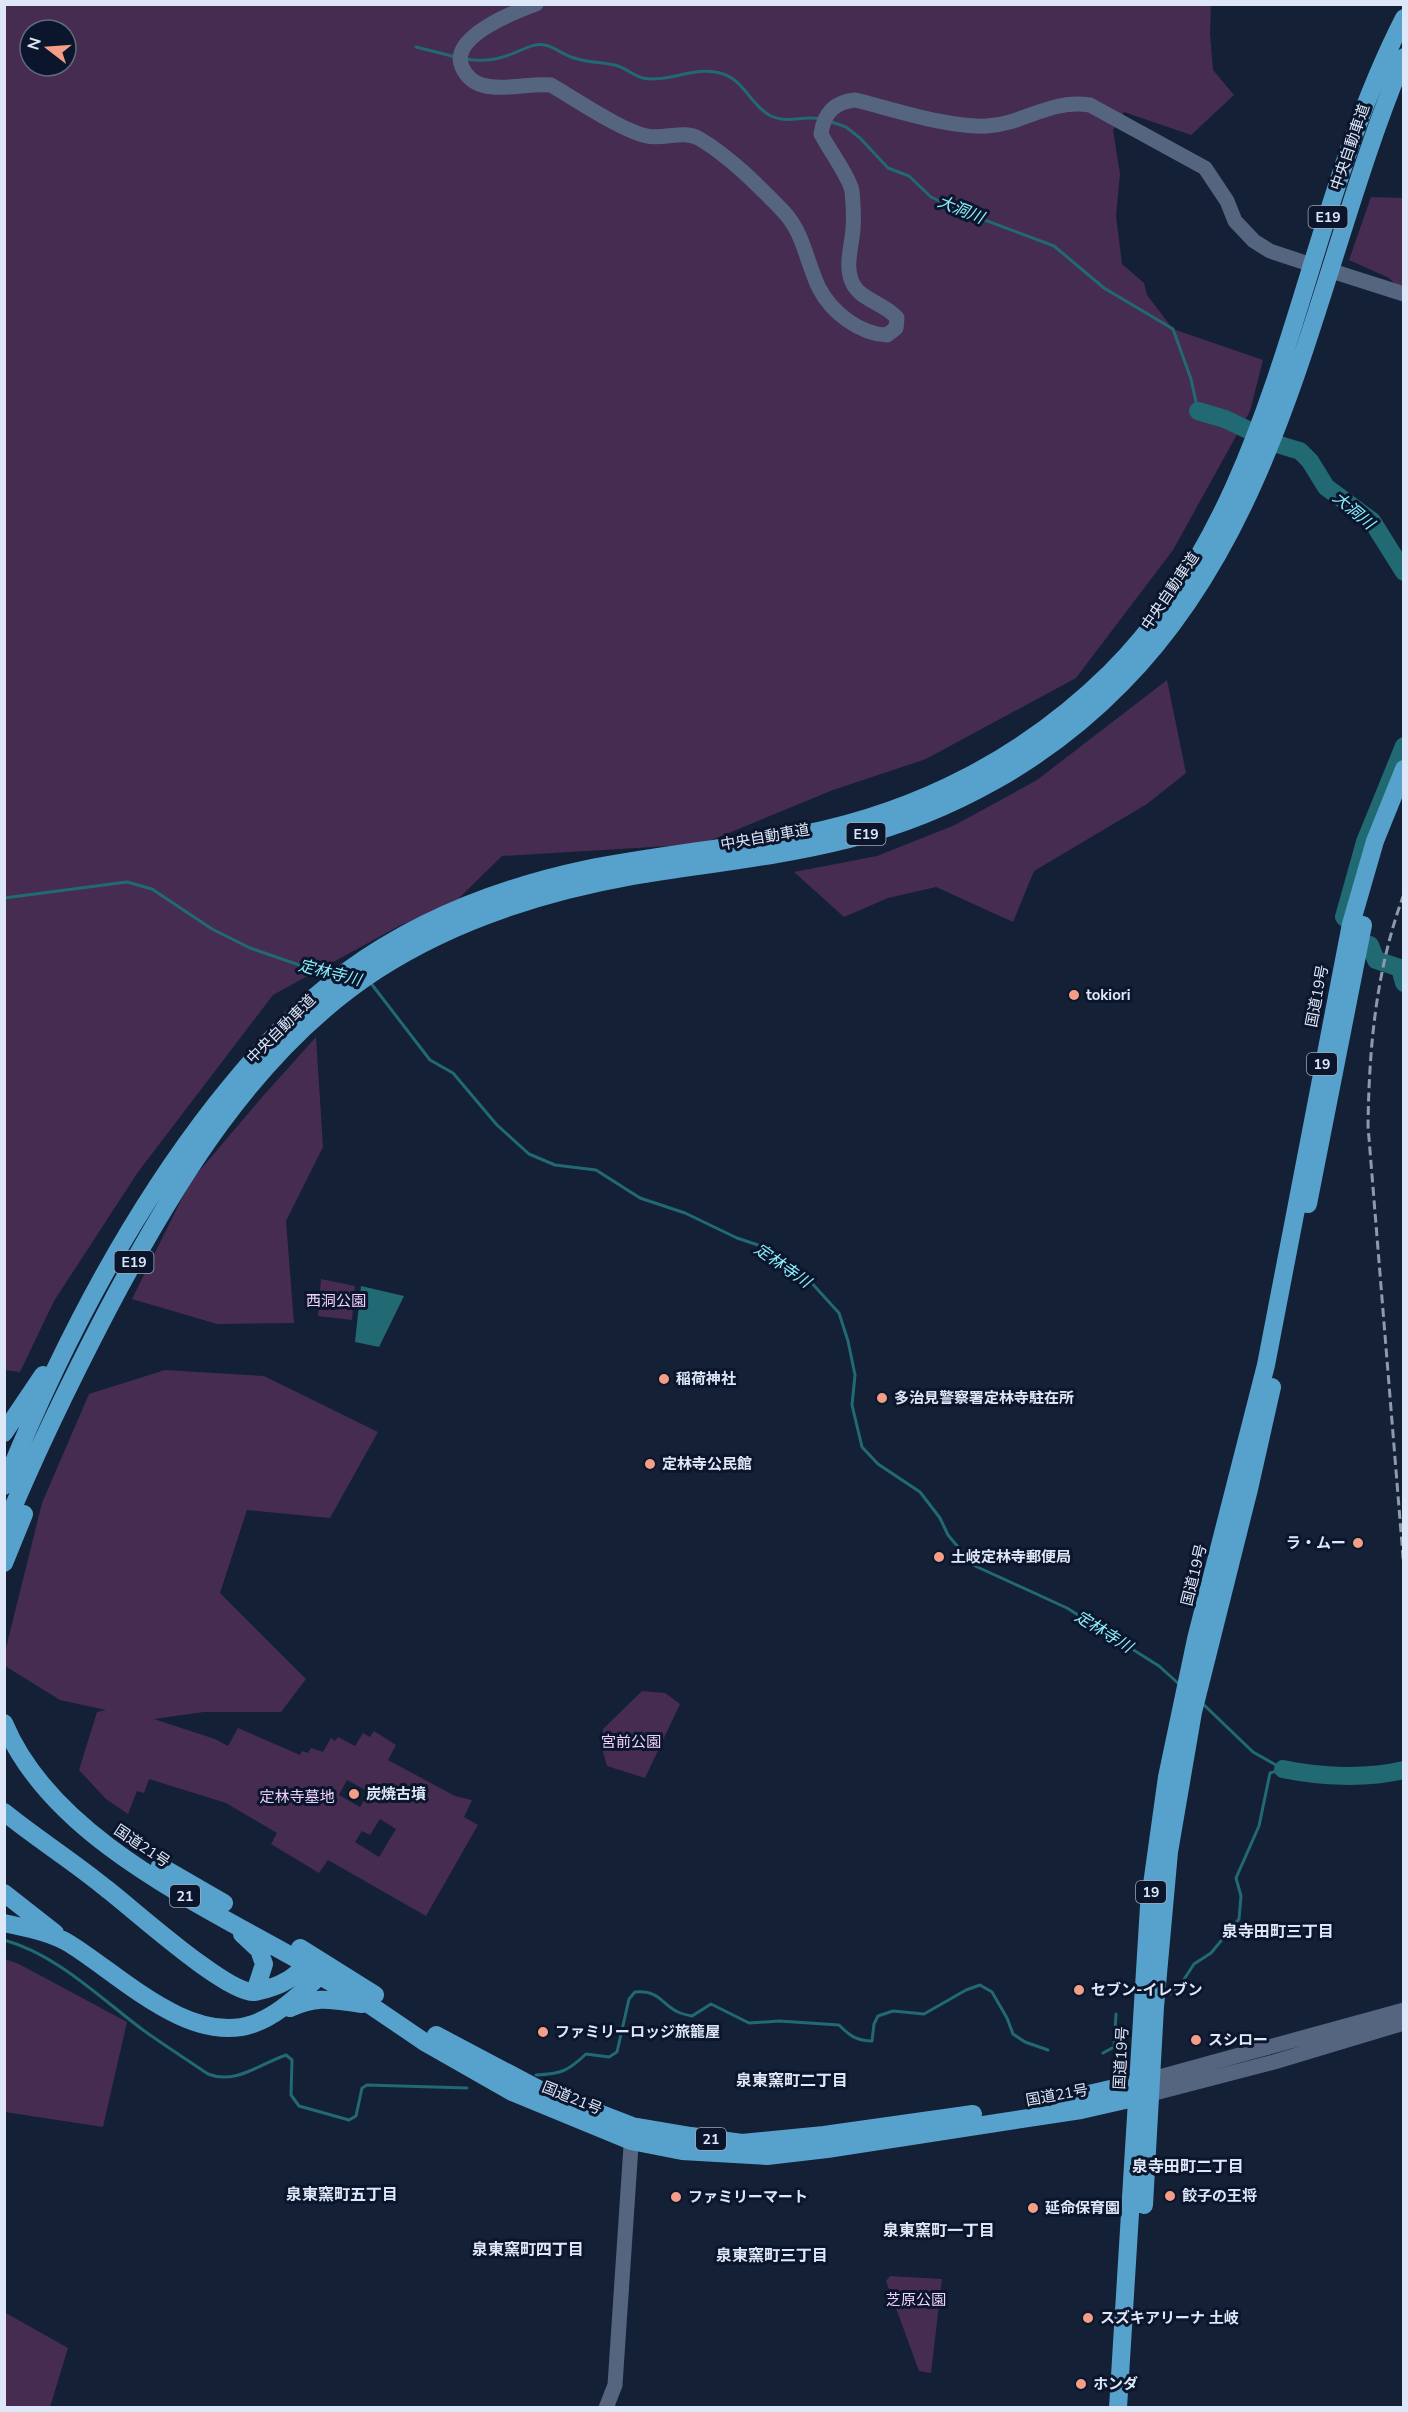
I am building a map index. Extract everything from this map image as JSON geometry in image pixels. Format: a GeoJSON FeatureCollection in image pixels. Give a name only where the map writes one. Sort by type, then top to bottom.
{"type":"FeatureCollection","features":[{"type":"Feature","properties":{"kind":"highway","name":"中央自動車道"},"geometry":{"type":"LineString","coordinates":[[1269,423],[1339,177],[1375,81],[1404,18]]}},
{"type":"Feature","properties":{"kind":"highway","name":"中央自動車道"},"geometry":{"type":"LineString","coordinates":[[4,1529],[31,1463],[70,1382],[151,1231],[210,1139],[250,1086],[280,1053],[305,1018],[345,973],[397,948],[460,909],[533,882],[598,867],[808,833],[881,814],[954,784],[987,767],[1042,730],[1112,671],[1140,639],[1195,562],[1221,531],[1248,455],[1269,423],[1309,334],[1360,172],[1384,103],[1404,57]]}},
{"type":"Feature","properties":{"kind":"highway","name":"国道19号"},"geometry":{"type":"LineString","coordinates":[[1130,2408],[1145,2088],[1149,1906],[1160,1824],[1266,1365],[1351,924],[1375,841],[1404,769]]}},
{"type":"Feature","properties":{"kind":"highway","name":"国道19号"},"geometry":{"type":"LineString","coordinates":[[1196,1669],[1249,1489],[1274,1378],[1362,930],[1382,855],[1404,800]]}},
{"type":"Feature","properties":{"kind":"highway","name":"中央自動車道"},"geometry":{"type":"LineString","coordinates":[[4,1486],[68,1339],[131,1228],[163,1177],[240,1074],[305,1018]]}},
{"type":"Feature","properties":{"kind":"highway"},"geometry":{"type":"LineString","coordinates":[[4,1563],[41,1470],[118,1292]]}},
{"type":"Feature","properties":{"kind":"highway"},"geometry":{"type":"LineString","coordinates":[[4,1433],[68,1339]]}},
{"type":"Feature","properties":{"kind":"highway","name":"国道21号"},"geometry":{"type":"LineString","coordinates":[[4,1723],[32,1773],[59,1803],[84,1827],[129,1860],[219,1915],[438,2036],[544,2092],[632,2133]]}},
{"type":"Feature","properties":{"kind":"highway","name":"国道21号"},"geometry":{"type":"LineString","coordinates":[[59,1803],[71,1808],[316,1967],[426,2043],[512,2092],[682,2151],[767,2156],[827,2149],[1082,2110],[1145,2088]]}},
{"type":"Feature","properties":{"kind":"highway"},"geometry":{"type":"LineString","coordinates":[[4,1812],[215,1974],[244,1990],[255,1992],[285,1982],[316,1967]]}},
{"type":"Feature","properties":{"kind":"highway"},"geometry":{"type":"LineString","coordinates":[[4,1824],[32,1835]]}},
{"type":"Feature","properties":{"kind":"highway"},"geometry":{"type":"LineString","coordinates":[[4,1893],[69,1943],[174,2013],[197,2024],[235,2028],[253,2024],[307,2000],[329,2000],[370,2006]]}},
{"type":"Feature","properties":{"kind":"highway"},"geometry":{"type":"LineString","coordinates":[[219,1915],[259,1950],[264,1964],[255,1992]]}},
{"type":"Feature","properties":{"kind":"highway"},"geometry":{"type":"LineString","coordinates":[[4,1923],[37,1931],[69,1943]]}},
{"type":"Feature","properties":{"kind":"highway"},"geometry":{"type":"LineString","coordinates":[[275,2014],[316,1967]]}},
{"type":"Feature","properties":{"kind":"highway","name":"国道19号"},"geometry":{"type":"LineString","coordinates":[[1119,2408],[1145,2088]]}},
{"type":"Feature","properties":{"kind":"street"},"geometry":{"type":"LineString","coordinates":[[536,4],[489,26],[464,45],[460,56],[461,65],[467,77],[479,84],[492,87],[551,85],[632,131],[648,137],[685,135],[699,138],[734,165],[783,210],[796,226],[820,289],[836,310],[867,331],[887,335],[896,328],[897,318],[891,310],[864,295],[854,286],[850,272],[850,252],[854,228],[852,191],[821,134],[822,123],[829,110],[843,101],[855,100],[956,125],[976,126],[989,126],[1056,105],[1074,103],[1090,105],[1205,168],[1227,201],[1235,221],[1254,241],[1270,251],[1303,262]]}},
{"type":"Feature","properties":{"kind":"street"},"geometry":{"type":"LineString","coordinates":[[1338,273],[1404,294]]}},
{"type":"Feature","properties":{"kind":"street"},"geometry":{"type":"LineString","coordinates":[[1145,2088],[1404,2010]]}},
{"type":"Feature","properties":{"kind":"street"},"geometry":{"type":"LineString","coordinates":[[1145,2088],[1274,2062],[1404,2023]]}},
{"type":"Feature","properties":{"kind":"street"},"geometry":{"type":"LineString","coordinates":[[606,2408],[615,2385],[632,2133]]}},
{"type":"Feature","properties":{"kind":"green space"},"geometry":{"type":"Polygon","coordinates":[[[5,5],[1211,5],[1210,34],[1213,70],[1234,95],[1191,135],[1124,112],[1113,130],[1120,174],[1116,216],[1122,264],[1144,283],[1147,295],[1173,329],[1263,360],[1250,411],[1173,550],[1076,678],[926,759],[833,790],[702,844],[502,856],[449,908],[401,925],[273,995],[138,1172],[54,1301],[20,1372],[5,1370],[5,5]]]}},
{"type":"Feature","properties":{"kind":"green space"},"geometry":{"type":"Polygon","coordinates":[[[1371,197],[1403,198],[1403,292],[1389,278],[1349,260],[1371,197]]]}},
{"type":"Feature","properties":{"kind":"green space"},"geometry":{"type":"Polygon","coordinates":[[[1167,680],[1186,773],[1147,804],[1034,871],[1013,922],[936,887],[888,898],[844,917],[794,872],[877,856],[955,825],[1037,780],[1167,680]]]}},
{"type":"Feature","properties":{"kind":"green space"},"geometry":{"type":"Polygon","coordinates":[[[316,1037],[323,1147],[286,1221],[294,1323],[217,1324],[132,1299],[190,1182],[316,1037]]]}},
{"type":"Feature","properties":{"kind":"green space","name":"西洞公園"},"geometry":{"type":"Polygon","coordinates":[[[321,1279],[355,1286],[352,1320],[318,1316],[321,1279]]]}},
{"type":"Feature","properties":{"kind":"green space","name":"定林寺墓地"},"geometry":{"type":"Polygon","coordinates":[[[165,1370],[264,1376],[378,1432],[330,1518],[247,1510],[220,1593],[306,1679],[281,1712],[204,1712],[154,1719],[215,1739],[228,1746],[238,1728],[300,1755],[302,1751],[308,1753],[311,1748],[323,1752],[331,1738],[335,1741],[338,1737],[355,1746],[363,1733],[370,1737],[374,1731],[396,1745],[388,1760],[455,1796],[472,1800],[464,1817],[478,1825],[426,1916],[328,1860],[319,1873],[271,1844],[277,1833],[226,1803],[149,1779],[144,1793],[137,1791],[128,1814],[106,1799],[79,1770],[97,1712],[106,1710],[60,1700],[5,1666],[5,1652],[42,1503],[89,1394],[165,1370]],[[347,1780],[339,1795],[360,1807],[369,1792],[347,1780]],[[380,1819],[370,1835],[362,1831],[355,1842],[379,1857],[396,1829],[380,1819]]]}},
{"type":"Feature","properties":{"kind":"green space","name":"宮前公園"},"geometry":{"type":"Polygon","coordinates":[[[642,1691],[665,1693],[680,1704],[645,1778],[607,1766],[602,1748],[603,1729],[642,1691]]]}},
{"type":"Feature","properties":{"kind":"green space"},"geometry":{"type":"Polygon","coordinates":[[[5,1959],[19,1964],[127,2022],[103,2127],[5,2112],[5,1959]]]}},
{"type":"Feature","properties":{"kind":"green space","name":"芝原公園"},"geometry":{"type":"Polygon","coordinates":[[[890,2276],[942,2279],[931,2373],[919,2371],[886,2281],[890,2276]]]}},
{"type":"Feature","properties":{"kind":"green space"},"geometry":{"type":"Polygon","coordinates":[[[4,2312],[68,2348],[50,2407],[5,2407],[4,2312]]]}},
{"type":"Feature","properties":{"kind":"shaded area"},"geometry":{"type":"Polygon","coordinates":[[[361,1286],[404,1296],[379,1347],[355,1342],[361,1286]]]}},
{"type":"Feature","properties":{"kind":"waterway","name":"大洞川"},"geometry":{"type":"LineString","coordinates":[[466,59],[496,59],[541,45],[549,46],[579,60],[618,66],[643,78],[662,78],[710,71],[728,76],[735,81],[771,116],[783,119],[820,119]]}},
{"type":"Feature","properties":{"kind":"waterway","name":"大洞川"},"geometry":{"type":"LineString","coordinates":[[416,47],[456,57]]}},
{"type":"Feature","properties":{"kind":"waterway","name":"大洞川"},"geometry":{"type":"LineString","coordinates":[[829,121],[846,127],[860,138],[888,168],[909,176],[931,197],[958,210],[1054,246],[1104,288],[1173,329],[1191,379],[1198,411]]}},
{"type":"Feature","properties":{"kind":"waterway","name":"大洞川"},"geometry":{"type":"LineString","coordinates":[[1198,411],[1225,419],[1280,445],[1300,451],[1310,461],[1326,487],[1372,521],[1404,572]]}},
{"type":"Feature","properties":{"kind":"waterway","name":"大洞川"},"geometry":{"type":"LineString","coordinates":[[1346,919],[1344,917],[1365,842],[1404,746]]}},
{"type":"Feature","properties":{"kind":"waterway","name":"定林寺川"},"geometry":{"type":"LineString","coordinates":[[4,898],[127,882],[152,889],[212,929],[250,948],[305,967],[331,973]]}},
{"type":"Feature","properties":{"kind":"waterway","name":"大洞川"},"geometry":{"type":"LineString","coordinates":[[1370,945],[1376,960],[1400,968],[1404,983]]}},
{"type":"Feature","properties":{"kind":"waterway","name":"定林寺川"},"geometry":{"type":"LineString","coordinates":[[370,982],[430,1060],[453,1073],[497,1125],[529,1154],[555,1165],[596,1170],[640,1198],[685,1213],[737,1238],[758,1245],[781,1257],[808,1279],[839,1313],[855,1375],[852,1405],[862,1447],[878,1464],[920,1492],[940,1518],[948,1535],[973,1565],[1067,1608],[1159,1666],[1179,1684]]}},
{"type":"Feature","properties":{"kind":"waterway","name":"定林寺川"},"geometry":{"type":"LineString","coordinates":[[1203,1704],[1253,1752],[1283,1769]]}},
{"type":"Feature","properties":{"kind":"waterway"},"geometry":{"type":"LineString","coordinates":[[1170,1994],[1181,1984],[1194,1964],[1211,1953],[1239,1919],[1241,1896],[1236,1878],[1259,1826],[1270,1773],[1283,1769]]}},
{"type":"Feature","properties":{"kind":"waterway","name":"定林寺川"},"geometry":{"type":"LineString","coordinates":[[1283,1769],[1344,1776],[1374,1775],[1404,1770]]}},
{"type":"Feature","properties":{"kind":"waterway"},"geometry":{"type":"LineString","coordinates":[[4,1940],[24,1947],[60,1967],[143,2030],[208,2074],[218,2077],[238,2075],[286,2055],[292,2060],[291,2095],[299,2106],[349,2120],[356,2116],[362,2088],[367,2085],[467,2088]]}},
{"type":"Feature","properties":{"kind":"waterway"},"geometry":{"type":"LineString","coordinates":[[536,2075],[552,2074],[564,2070],[586,2054],[609,2057],[617,2052],[629,1999],[635,1992],[655,1995],[672,2009],[690,2016],[711,2004],[749,2023],[779,2021],[839,2025],[854,2037],[872,2041],[874,2024],[878,2016],[893,2011],[924,2014],[966,1990],[980,1985],[992,1992],[1013,2034],[1025,2042],[1048,2050]]}},
{"type":"Feature","properties":{"kind":"waterway"},"geometry":{"type":"LineString","coordinates":[[1103,2053],[1114,2047],[1116,2014]]}},
{"type":"Feature","properties":{"kind":"railway"},"geometry":{"type":"LineString","coordinates":[[1404,894],[1394,922],[1376,1009],[1370,1067],[1368,1126],[1404,1569]]}},
{"type":"Feature","properties":{"kind":"place","name":"tokiori"},"geometry":{"type":"Point","coordinates":[1074,995]}},
{"type":"Feature","properties":{"kind":"place","name":"稲荷神社"},"geometry":{"type":"Point","coordinates":[664,1379]}},
{"type":"Feature","properties":{"kind":"place","name":"多治見警察署定林寺駐在所"},"geometry":{"type":"Point","coordinates":[882,1398]}},
{"type":"Feature","properties":{"kind":"place","name":"定林寺公民館"},"geometry":{"type":"Point","coordinates":[650,1464]}},
{"type":"Feature","properties":{"kind":"place","name":"ラ・ムー"},"geometry":{"type":"Point","coordinates":[1358,1543]}},
{"type":"Feature","properties":{"kind":"place","name":"土岐定林寺郵便局"},"geometry":{"type":"Point","coordinates":[939,1557]}},
{"type":"Feature","properties":{"kind":"place","name":"炭焼古墳"},"geometry":{"type":"Point","coordinates":[354,1794]}},
{"type":"Feature","properties":{"kind":"place","name":"セブン-イレブン"},"geometry":{"type":"Point","coordinates":[1079,1990]}},
{"type":"Feature","properties":{"kind":"place","name":"ファミリーロッジ旅籠屋"},"geometry":{"type":"Point","coordinates":[543,2032]}},
{"type":"Feature","properties":{"kind":"place","name":"スシロー"},"geometry":{"type":"Point","coordinates":[1196,2040]}},
{"type":"Feature","properties":{"kind":"place","name":"餃子の王将"},"geometry":{"type":"Point","coordinates":[1170,2196]}},
{"type":"Feature","properties":{"kind":"place","name":"ファミリーマート"},"geometry":{"type":"Point","coordinates":[676,2197]}},
{"type":"Feature","properties":{"kind":"place","name":"延命保育園"},"geometry":{"type":"Point","coordinates":[1033,2208]}},
{"type":"Feature","properties":{"kind":"place","name":"スズキアリーナ 土岐"},"geometry":{"type":"Point","coordinates":[1088,2318]}},
{"type":"Feature","properties":{"kind":"place","name":"ホンダ"},"geometry":{"type":"Point","coordinates":[1081,2384]}},
{"type":"Feature","properties":{"kind":"district","name":"泉寺田町三丁目"},"geometry":{"type":"Point","coordinates":[1278,1931]}},
{"type":"Feature","properties":{"kind":"district","name":"泉東窯町二丁目"},"geometry":{"type":"Point","coordinates":[792,2080]}},
{"type":"Feature","properties":{"kind":"district","name":"泉寺田町二丁目"},"geometry":{"type":"Point","coordinates":[1188,2166]}},
{"type":"Feature","properties":{"kind":"district","name":"泉東窯町五丁目"},"geometry":{"type":"Point","coordinates":[342,2194]}},
{"type":"Feature","properties":{"kind":"district","name":"泉東窯町一丁目"},"geometry":{"type":"Point","coordinates":[939,2230]}},
{"type":"Feature","properties":{"kind":"district","name":"泉東窯町四丁目"},"geometry":{"type":"Point","coordinates":[528,2249]}},
{"type":"Feature","properties":{"kind":"district","name":"泉東窯町三丁目"},"geometry":{"type":"Point","coordinates":[772,2255]}}]}
